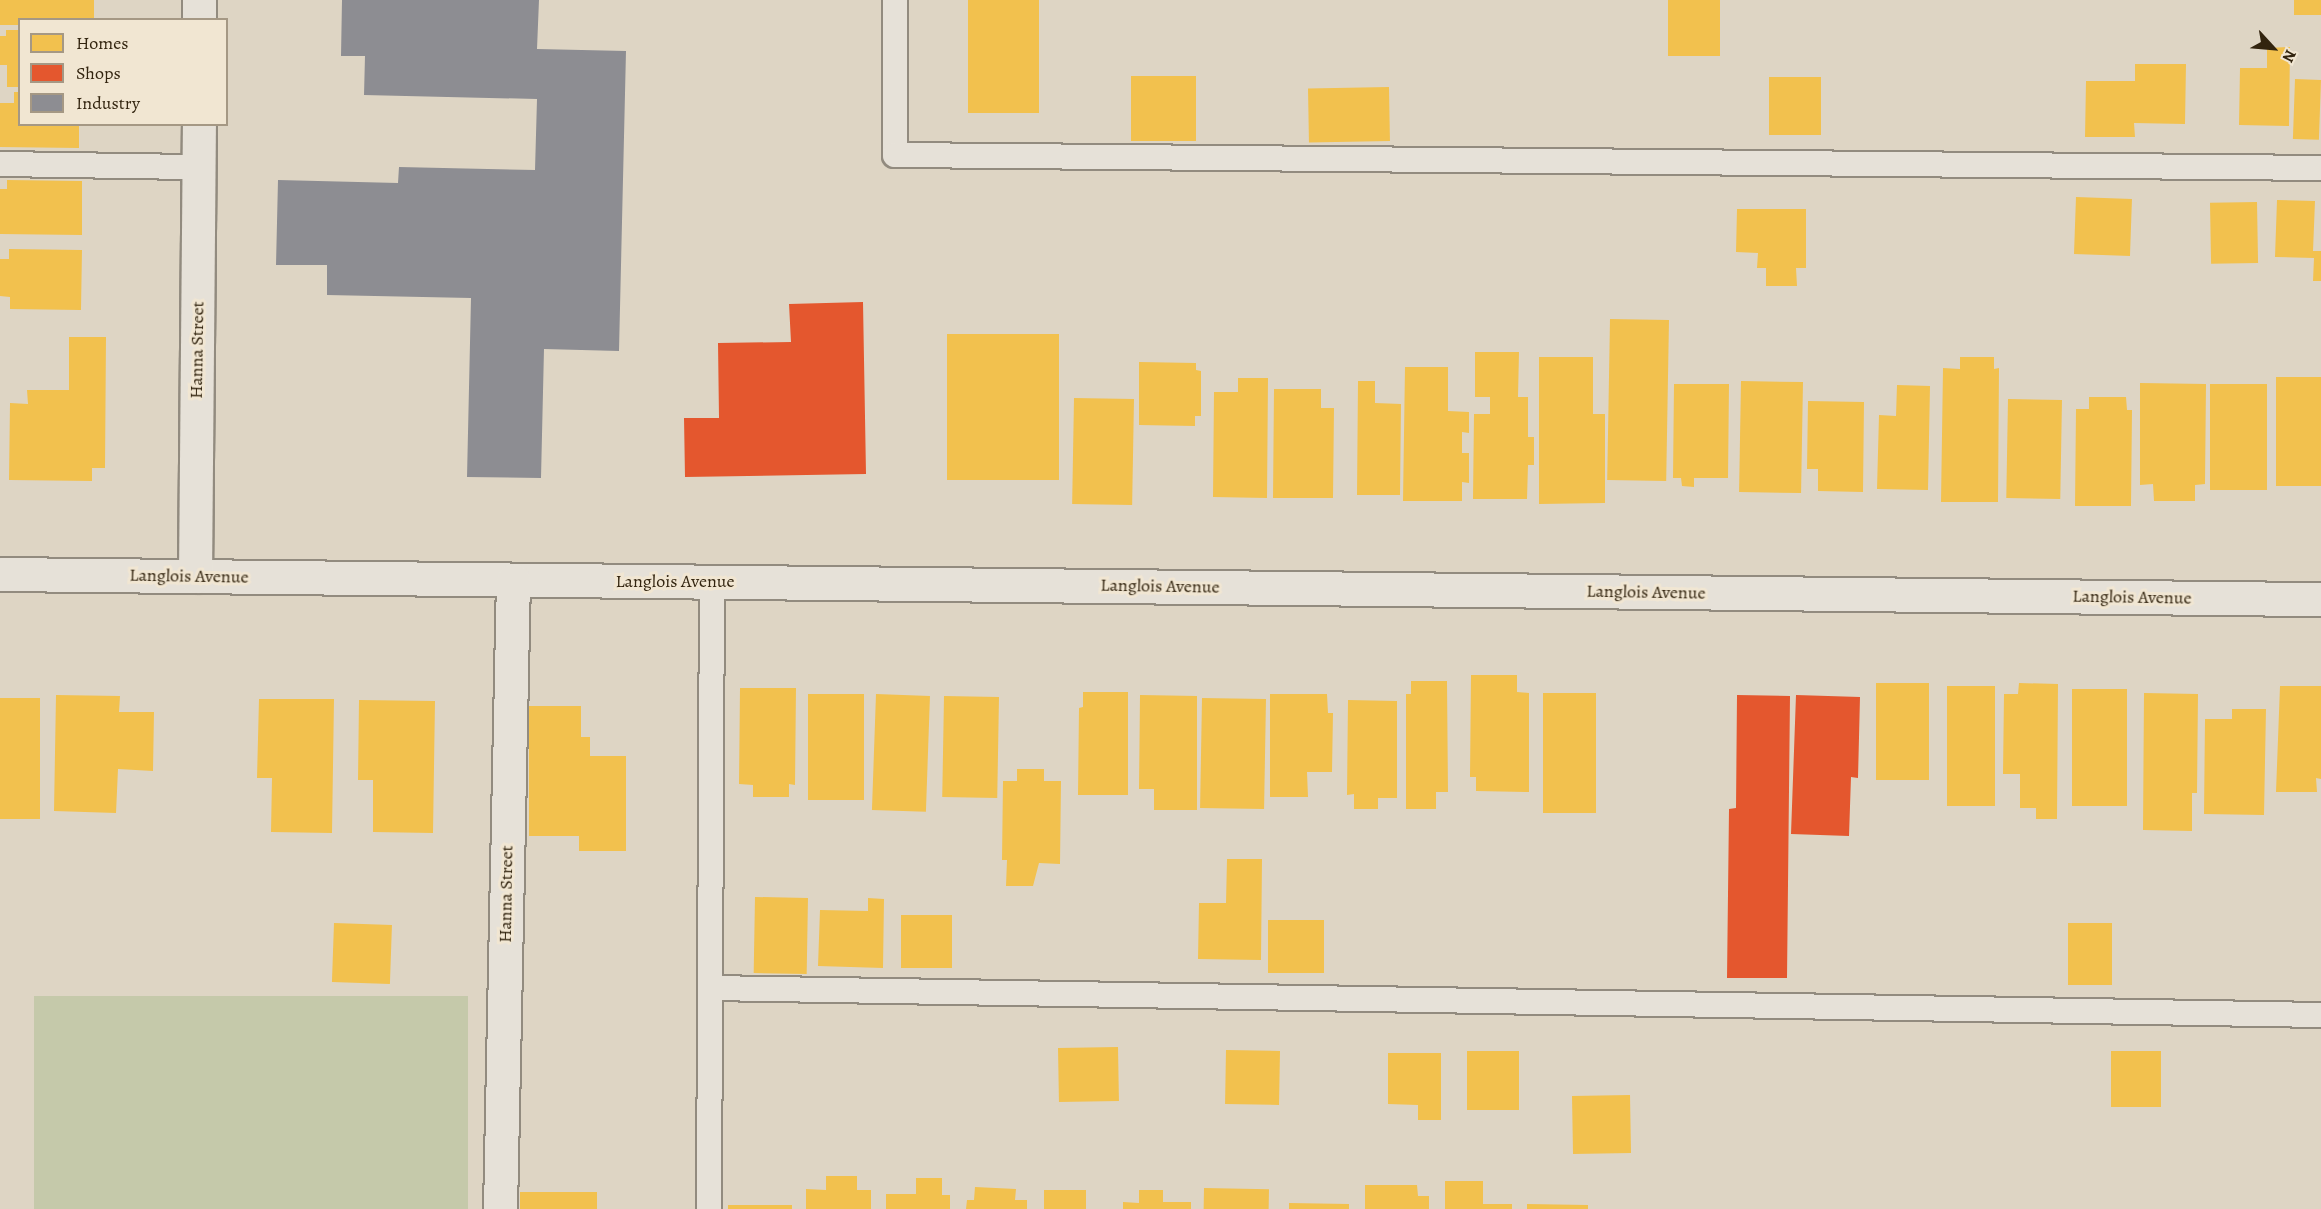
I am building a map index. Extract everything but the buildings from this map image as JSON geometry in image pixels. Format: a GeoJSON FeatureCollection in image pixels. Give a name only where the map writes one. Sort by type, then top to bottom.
{"type":"FeatureCollection","features":[{"type":"Feature","properties":{"kind":"street"},"geometry":{"type":"LineString","coordinates":[[199,0],[199,18]]}},
{"type":"Feature","properties":{"kind":"street","name":"Hanna Street"},"geometry":{"type":"LineString","coordinates":[[195,576],[199,126]]}},
{"type":"Feature","properties":{"kind":"street","name":"Langlois Avenue"},"geometry":{"type":"LineString","coordinates":[[0,574],[2321,598]]}},
{"type":"Feature","properties":{"kind":"street","name":"Hanna Street"},"geometry":{"type":"LineString","coordinates":[[500,1209],[513,580]]}},
{"type":"Feature","properties":{"kind":"lane"},"geometry":{"type":"LineString","coordinates":[[895,0],[895,155],[2321,168]]}},
{"type":"Feature","properties":{"kind":"lane"},"geometry":{"type":"LineString","coordinates":[[0,164],[199,167]]}},
{"type":"Feature","properties":{"kind":"lane"},"geometry":{"type":"LineString","coordinates":[[709,1209],[712,582]]}},
{"type":"Feature","properties":{"kind":"lane"},"geometry":{"type":"LineString","coordinates":[[710,988],[2321,1015]]}},
{"type":"Feature","properties":{"kind":"green space"},"geometry":{"type":"Polygon","coordinates":[[[34,996],[468,996],[468,1209],[34,1209],[34,996]]]}}]}
